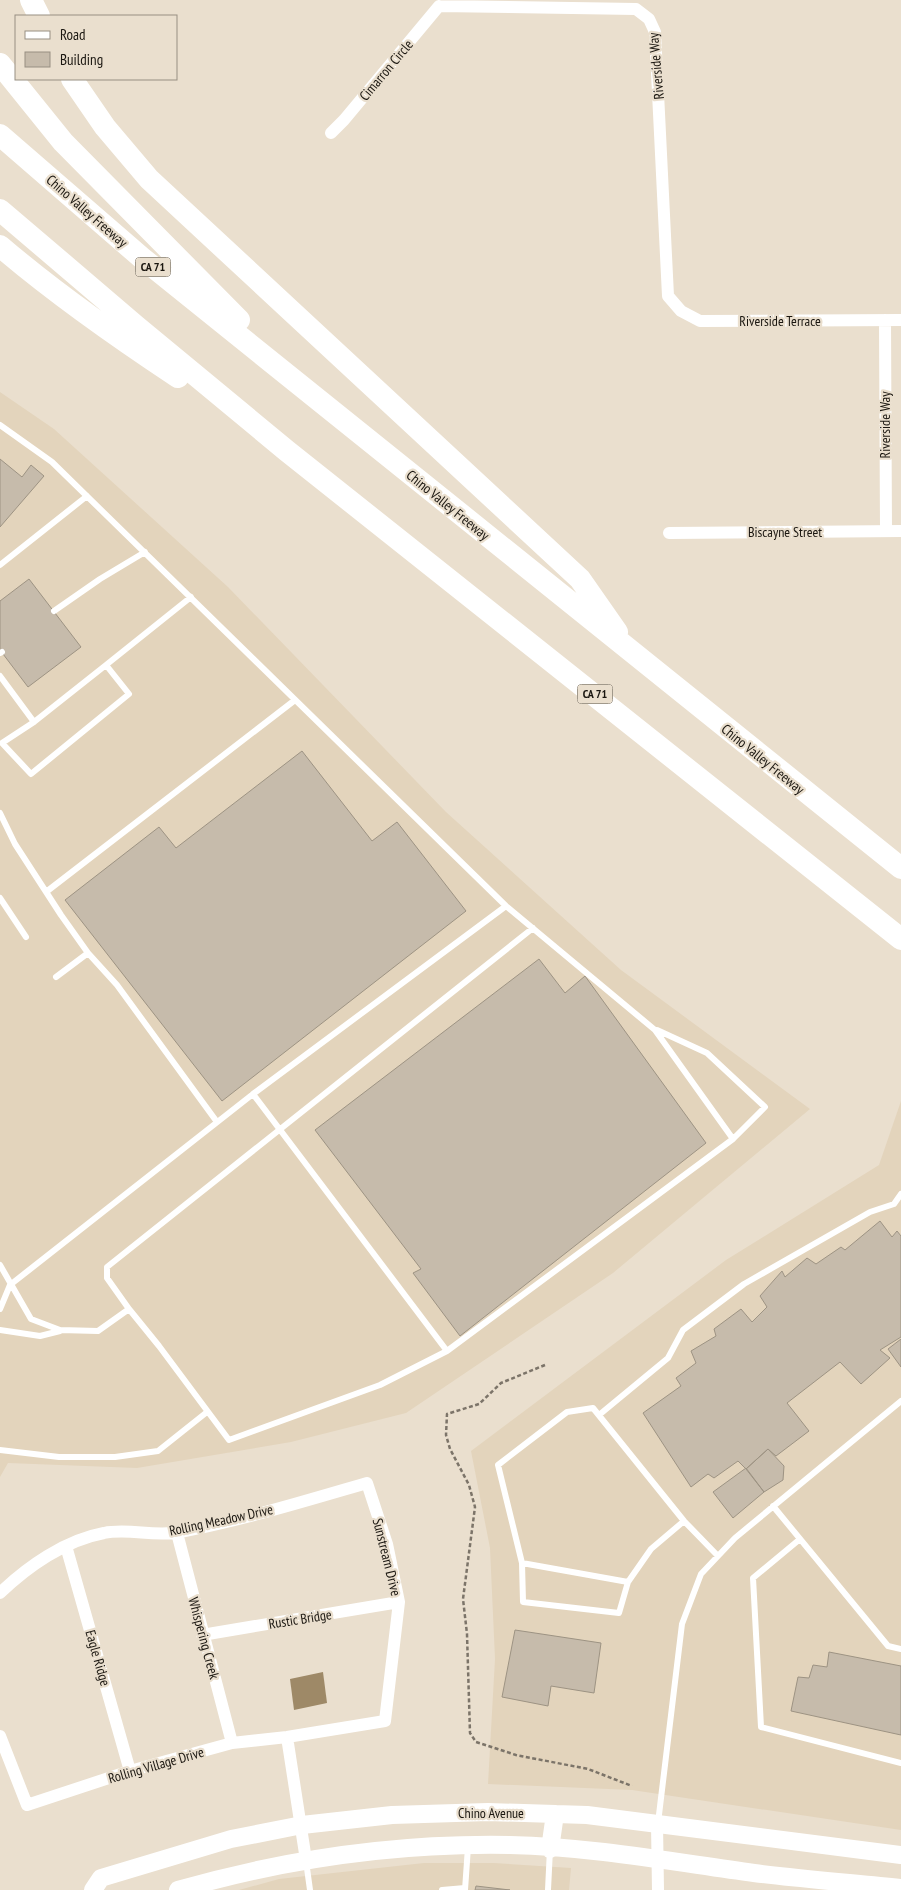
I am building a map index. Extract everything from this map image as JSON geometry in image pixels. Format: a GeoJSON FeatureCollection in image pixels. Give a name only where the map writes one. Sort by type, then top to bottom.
{"type":"FeatureCollection","features":[{"type":"Feature","properties":{"kind":"highway"},"geometry":{"type":"LineString","coordinates":[[31,0],[40,15]]}},
{"type":"Feature","properties":{"kind":"highway"},"geometry":{"type":"LineString","coordinates":[[41,15],[43,0]]}},
{"type":"Feature","properties":{"kind":"highway"},"geometry":{"type":"LineString","coordinates":[[0,64],[63,142],[311,394]]}},
{"type":"Feature","properties":{"kind":"highway"},"geometry":{"type":"LineString","coordinates":[[73,80],[105,127],[149,180],[580,580],[632,654]]}},
{"type":"Feature","properties":{"kind":"highway","name":"Chino Valley Freeway"},"geometry":{"type":"LineString","coordinates":[[0,135],[142,258],[632,654],[901,868]]}},
{"type":"Feature","properties":{"kind":"highway","name":"CA 71"},"geometry":{"type":"LineString","coordinates":[[0,210],[136,326],[287,450],[901,939]]}},
{"type":"Feature","properties":{"kind":"highway"},"geometry":{"type":"LineString","coordinates":[[0,246],[44,284],[96,323],[287,450]]}},
{"type":"Feature","properties":{"kind":"main road","name":"Chino Avenue"},"geometry":{"type":"LineString","coordinates":[[93,1890],[101,1878],[231,1839],[302,1825],[420,1814],[488,1812],[587,1815],[901,1855]]}},
{"type":"Feature","properties":{"kind":"main road"},"geometry":{"type":"LineString","coordinates":[[550,1848],[555,1814]]}},
{"type":"Feature","properties":{"kind":"main road"},"geometry":{"type":"LineString","coordinates":[[178,1890],[226,1876],[306,1860],[412,1848],[511,1846],[658,1858],[754,1872],[901,1888]]}},
{"type":"Feature","properties":{"kind":"street","name":"Cimarron Circle"},"geometry":{"type":"LineString","coordinates":[[331,132],[344,120],[439,3]]}},
{"type":"Feature","properties":{"kind":"street","name":"Riverside Way"},"geometry":{"type":"LineString","coordinates":[[439,3],[636,9],[649,18],[655,32],[668,296]]}},
{"type":"Feature","properties":{"kind":"street","name":"Riverside Terrace"},"geometry":{"type":"LineString","coordinates":[[668,296],[680,310],[700,321],[901,320]]}},
{"type":"Feature","properties":{"kind":"street","name":"Riverside Way"},"geometry":{"type":"LineString","coordinates":[[885,320],[886,531]]}},
{"type":"Feature","properties":{"kind":"street","name":"Biscayne Street"},"geometry":{"type":"LineString","coordinates":[[669,532],[901,531]]}},
{"type":"Feature","properties":{"kind":"street","name":"Rolling Meadow Drive"},"geometry":{"type":"LineString","coordinates":[[0,1593],[17,1576],[66,1546],[104,1533],[177,1533],[265,1512],[367,1483]]}},
{"type":"Feature","properties":{"kind":"street","name":"Sunstream Drive"},"geometry":{"type":"LineString","coordinates":[[367,1483],[387,1544],[398,1602],[385,1721]]}},
{"type":"Feature","properties":{"kind":"street","name":"Whispering Creek"},"geometry":{"type":"LineString","coordinates":[[177,1533],[202,1635],[232,1743]]}},
{"type":"Feature","properties":{"kind":"street","name":"Eagle Ridge"},"geometry":{"type":"LineString","coordinates":[[66,1546],[130,1771]]}},
{"type":"Feature","properties":{"kind":"street","name":"Rustic Bridge"},"geometry":{"type":"LineString","coordinates":[[202,1635],[398,1602]]}},
{"type":"Feature","properties":{"kind":"street","name":"Rolling Village Drive"},"geometry":{"type":"LineString","coordinates":[[0,1736],[27,1805],[130,1771],[232,1743],[287,1737],[385,1721]]}},
{"type":"Feature","properties":{"kind":"street"},"geometry":{"type":"LineString","coordinates":[[287,1737],[306,1860]]}},
{"type":"Feature","properties":{"kind":"street"},"geometry":{"type":"LineString","coordinates":[[657,1824],[658,1890]]}},
{"type":"Feature","properties":{"kind":"lane"},"geometry":{"type":"LineString","coordinates":[[0,425],[52,462],[506,906],[655,1030],[733,1139]]}},
{"type":"Feature","properties":{"kind":"lane"},"geometry":{"type":"LineString","coordinates":[[0,565],[87,496]]}},
{"type":"Feature","properties":{"kind":"lane"},"geometry":{"type":"LineString","coordinates":[[54,612],[100,579],[145,552]]}},
{"type":"Feature","properties":{"kind":"lane"},"geometry":{"type":"LineString","coordinates":[[106,664],[129,694],[31,774],[1,741],[34,722],[106,664],[191,597]]}},
{"type":"Feature","properties":{"kind":"lane"},"geometry":{"type":"LineString","coordinates":[[0,676],[34,722]]}},
{"type":"Feature","properties":{"kind":"lane"},"geometry":{"type":"LineString","coordinates":[[46,892],[295,700]]}},
{"type":"Feature","properties":{"kind":"lane"},"geometry":{"type":"LineString","coordinates":[[0,812],[15,844],[88,953],[117,985],[217,1122]]}},
{"type":"Feature","properties":{"kind":"lane"},"geometry":{"type":"LineString","coordinates":[[0,898],[26,937]]}},
{"type":"Feature","properties":{"kind":"lane"},"geometry":{"type":"LineString","coordinates":[[0,1309],[10,1285],[253,1094],[506,906]]}},
{"type":"Feature","properties":{"kind":"lane"},"geometry":{"type":"LineString","coordinates":[[533,928],[107,1268],[107,1278],[128,1309],[159,1346],[229,1440],[380,1385],[447,1351],[733,1139],[765,1108],[707,1052],[655,1030]]}},
{"type":"Feature","properties":{"kind":"lane"},"geometry":{"type":"LineString","coordinates":[[56,977],[88,953]]}},
{"type":"Feature","properties":{"kind":"lane"},"geometry":{"type":"LineString","coordinates":[[253,1094],[447,1351]]}},
{"type":"Feature","properties":{"kind":"lane"},"geometry":{"type":"LineString","coordinates":[[599,1415],[668,1358],[683,1330],[744,1284],[870,1212],[894,1204],[901,1194]]}},
{"type":"Feature","properties":{"kind":"lane"},"geometry":{"type":"LineString","coordinates":[[0,1265],[31,1319],[60,1330]]}},
{"type":"Feature","properties":{"kind":"lane"},"geometry":{"type":"LineString","coordinates":[[0,1330],[40,1336],[60,1330],[98,1331],[128,1309]]}},
{"type":"Feature","properties":{"kind":"lane"},"geometry":{"type":"LineString","coordinates":[[657,1824],[682,1624],[701,1574],[735,1538],[901,1401]]}},
{"type":"Feature","properties":{"kind":"lane"},"geometry":{"type":"LineString","coordinates":[[684,1521],[651,1550],[628,1582],[619,1612],[523,1602],[522,1562],[498,1465],[567,1412],[593,1408],[684,1521],[718,1556]]}},
{"type":"Feature","properties":{"kind":"lane"},"geometry":{"type":"LineString","coordinates":[[0,1450],[59,1457],[115,1457],[158,1451],[207,1412]]}},
{"type":"Feature","properties":{"kind":"lane"},"geometry":{"type":"LineString","coordinates":[[773,1506],[888,1646],[901,1649]]}},
{"type":"Feature","properties":{"kind":"lane"},"geometry":{"type":"LineString","coordinates":[[800,1539],[753,1578],[761,1727],[901,1762]]}},
{"type":"Feature","properties":{"kind":"lane"},"geometry":{"type":"LineString","coordinates":[[522,1562],[628,1582]]}},
{"type":"Feature","properties":{"kind":"lane"},"geometry":{"type":"LineString","coordinates":[[442,1890],[465,1889],[468,1847]]}},
{"type":"Feature","properties":{"kind":"lane"},"geometry":{"type":"LineString","coordinates":[[548,1890],[550,1848]]}},
{"type":"Feature","properties":{"kind":"lane"},"geometry":{"type":"LineString","coordinates":[[306,1860],[310,1890]]}},
{"type":"Feature","properties":{"kind":"path"},"geometry":{"type":"LineString","coordinates":[[545,1365],[500,1383],[479,1404],[448,1414],[446,1436],[469,1486],[475,1507],[463,1598],[467,1634],[470,1733],[476,1742],[516,1755],[588,1769],[632,1786]]}},
{"type":"Feature","properties":{"kind":"shaded area"},"geometry":{"type":"Polygon","coordinates":[[[0,392],[54,429],[228,587],[446,812],[621,970],[810,1109],[613,1273],[406,1413],[291,1442],[137,1468],[8,1463],[0,1477],[0,392]]]}},
{"type":"Feature","properties":{"kind":"shaded area"},"geometry":{"type":"Polygon","coordinates":[[[901,1101],[901,1830],[632,1790],[488,1784],[495,1659],[490,1548],[471,1451],[726,1260],[879,1165],[901,1101]]]}},
{"type":"Feature","properties":{"kind":"shaded area"},"geometry":{"type":"Polygon","coordinates":[[[323,1672],[327,1703],[294,1710],[290,1679],[323,1672]]]}},
{"type":"Feature","properties":{"kind":"shaded area"},"geometry":{"type":"Polygon","coordinates":[[[424,1863],[494,1863],[571,1868],[569,1890],[239,1890],[279,1879],[424,1863]]]}},
{"type":"Feature","properties":{"kind":"building"},"geometry":{"type":"Polygon","coordinates":[[[0,459],[22,477],[31,465],[44,476],[0,527],[0,459]]]}},
{"type":"Feature","properties":{"kind":"building"},"geometry":{"type":"Polygon","coordinates":[[[29,579],[81,647],[28,687],[0,650],[0,601],[29,579]]]}},
{"type":"Feature","properties":{"kind":"building"},"geometry":{"type":"Polygon","coordinates":[[[302,751],[372,841],[397,822],[466,911],[222,1101],[65,900],[159,827],[176,848],[302,751]]]}},
{"type":"Feature","properties":{"kind":"building"},"geometry":{"type":"Polygon","coordinates":[[[539,959],[565,993],[585,976],[706,1143],[460,1336],[413,1273],[421,1269],[315,1130],[539,959]]]}},
{"type":"Feature","properties":{"kind":"building"},"geometry":{"type":"Polygon","coordinates":[[[880,1221],[892,1237],[897,1231],[901,1236],[901,1337],[880,1350],[890,1358],[861,1384],[840,1362],[787,1403],[809,1431],[776,1456],[768,1449],[746,1469],[738,1461],[714,1478],[708,1474],[691,1487],[643,1413],[681,1386],[676,1378],[696,1363],[691,1351],[716,1336],[714,1329],[741,1309],[752,1322],[767,1307],[760,1296],[782,1271],[785,1277],[807,1258],[816,1264],[841,1247],[845,1250],[880,1221]]]}},
{"type":"Feature","properties":{"kind":"building"},"geometry":{"type":"Polygon","coordinates":[[[901,1339],[901,1367],[888,1349],[901,1339]]]}},
{"type":"Feature","properties":{"kind":"building"},"geometry":{"type":"Polygon","coordinates":[[[768,1449],[784,1466],[783,1480],[764,1492],[746,1469],[768,1449]]]}},
{"type":"Feature","properties":{"kind":"building"},"geometry":{"type":"Polygon","coordinates":[[[746,1468],[764,1492],[733,1518],[713,1492],[746,1468]]]}},
{"type":"Feature","properties":{"kind":"building"},"geometry":{"type":"Polygon","coordinates":[[[515,1630],[601,1643],[594,1693],[551,1686],[548,1706],[502,1697],[515,1630]]]}},
{"type":"Feature","properties":{"kind":"building"},"geometry":{"type":"Polygon","coordinates":[[[829,1652],[901,1666],[901,1735],[791,1711],[798,1677],[809,1678],[813,1665],[827,1667],[829,1652]]]}},
{"type":"Feature","properties":{"kind":"building"},"geometry":{"type":"Polygon","coordinates":[[[476,1886],[510,1890],[475,1890],[476,1886]]]}}]}
